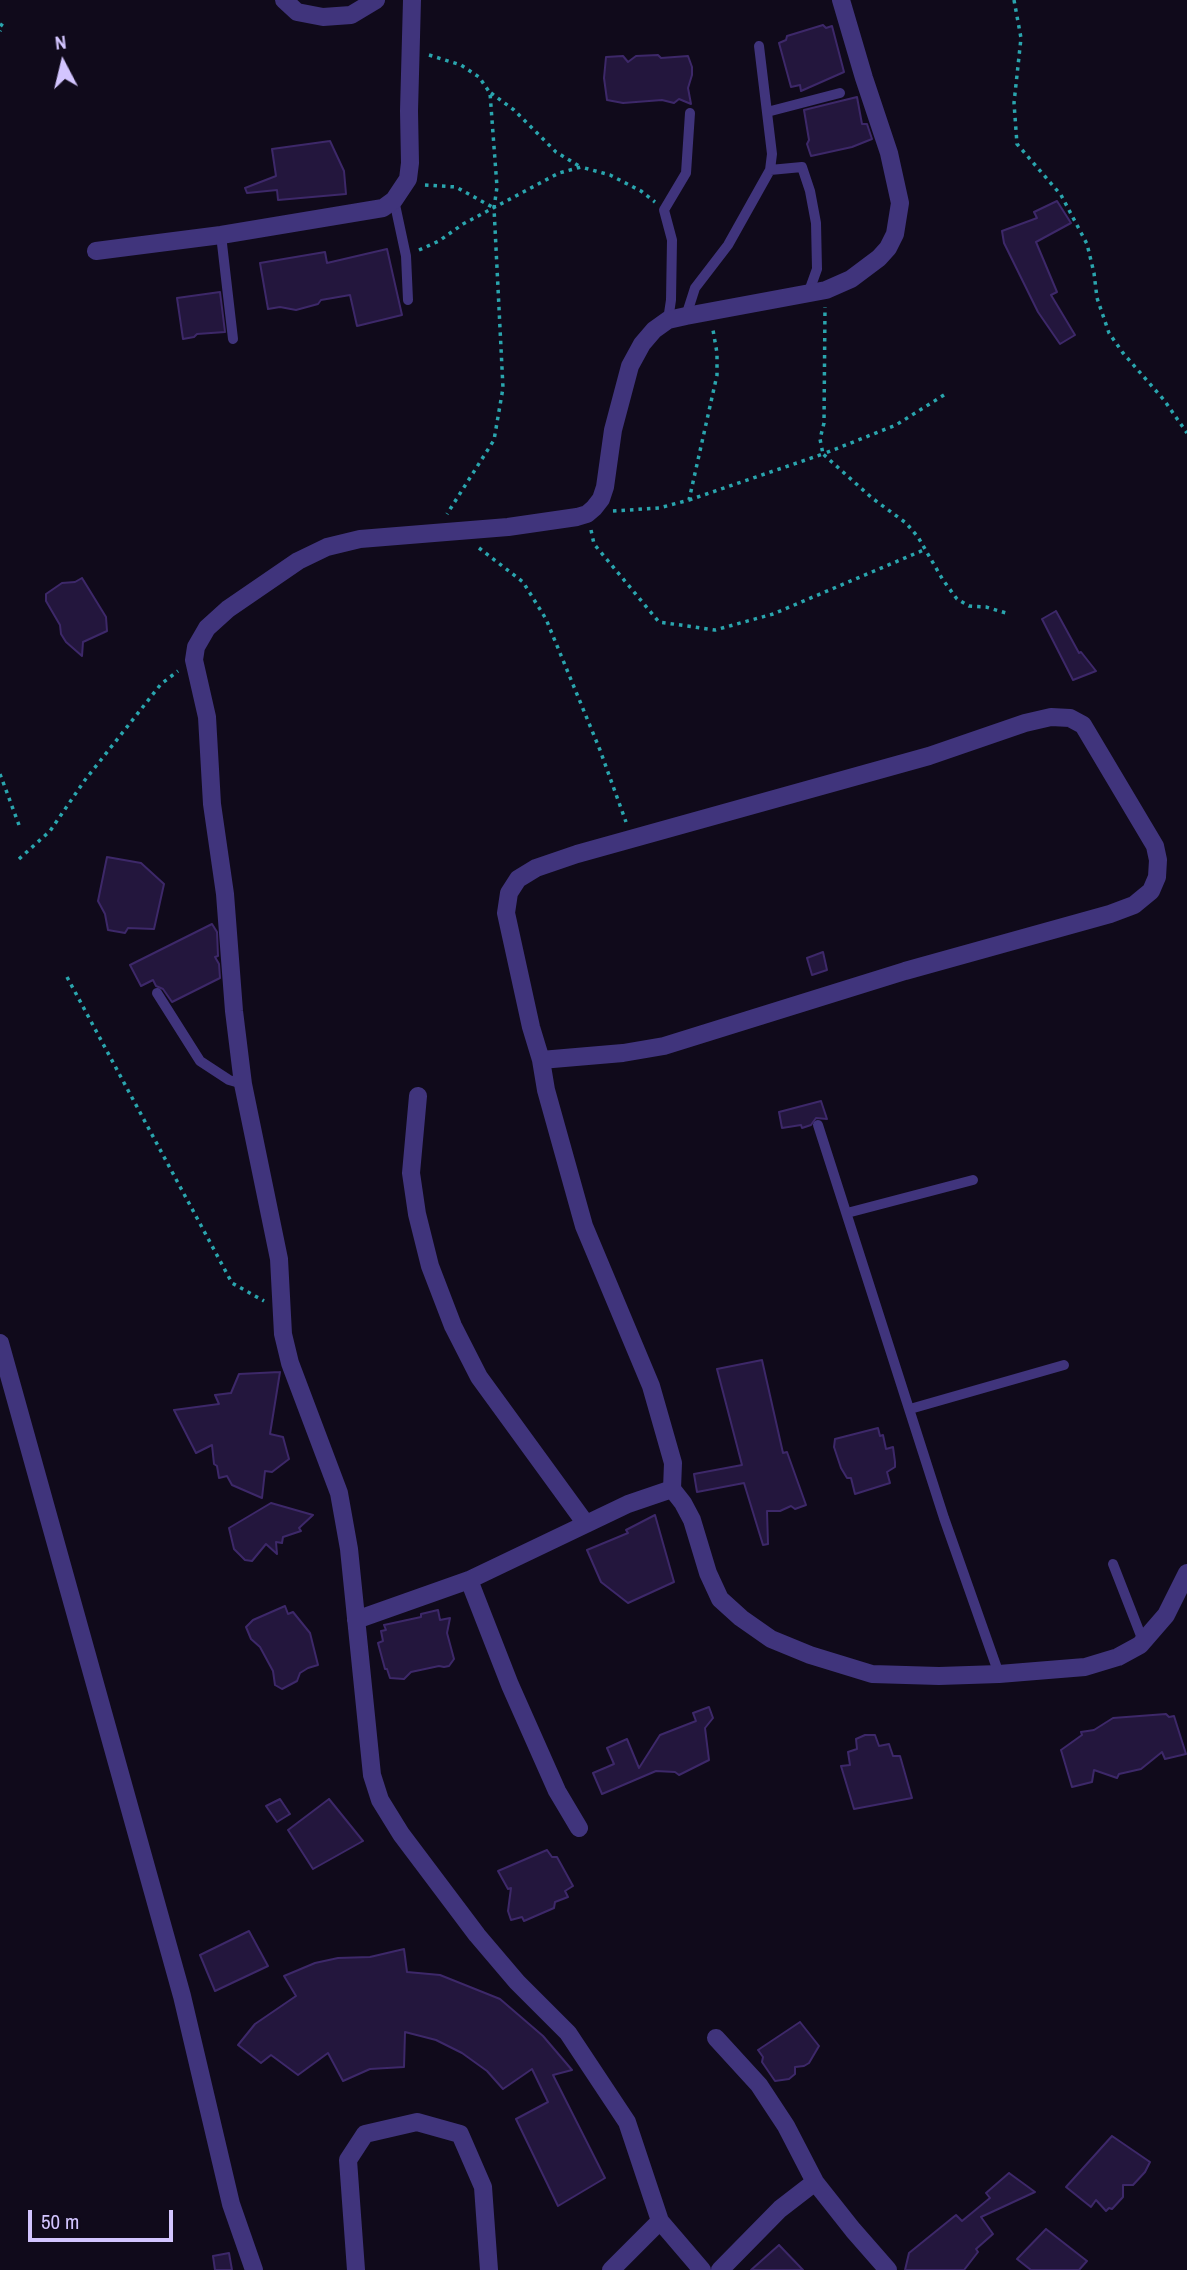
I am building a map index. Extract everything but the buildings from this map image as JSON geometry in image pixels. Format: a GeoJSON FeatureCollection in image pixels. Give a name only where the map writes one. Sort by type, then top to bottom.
{"type":"FeatureCollection","features":[{"type":"Feature","properties":{"kind":"street"},"geometry":{"type":"LineString","coordinates":[[284,0],[297,12],[323,17],[351,15],[376,0]]}},
{"type":"Feature","properties":{"kind":"street"},"geometry":{"type":"LineString","coordinates":[[96,251],[220,235],[383,208],[394,201],[408,179],[411,163],[412,0]]}},
{"type":"Feature","properties":{"kind":"street"},"geometry":{"type":"LineString","coordinates":[[702,2270],[660,2221],[627,2122],[568,2033],[517,1982],[477,1935],[401,1834],[380,1800],[372,1775],[349,1549],[339,1493],[290,1363],[281,1311],[279,1259],[243,1084],[225,894],[212,804],[207,717],[194,660],[196,647],[206,628],[261,584],[327,547],[360,539],[508,527],[587,514],[601,499],[605,487],[613,430],[630,366],[642,344],[654,330],[668,320],[817,292],[867,267],[888,248],[895,234],[900,203],[889,153],[863,78],[841,0]]}},
{"type":"Feature","properties":{"kind":"street"},"geometry":{"type":"LineString","coordinates":[[541,1060],[623,1053],[664,1046],[905,971],[1134,905],[1151,891],[1157,877],[1155,846],[1083,725],[1070,718],[1051,717],[1025,723],[929,756],[536,868],[518,879],[509,893],[506,913],[546,1090],[584,1226],[652,1386],[673,1463],[672,1489],[692,1520],[708,1573],[720,1599],[771,1639],[810,1655],[872,1674],[999,1674],[1085,1667],[1118,1657],[1143,1641],[1166,1615],[1187,1573]]}},
{"type":"Feature","properties":{"kind":"street"},"geometry":{"type":"LineString","coordinates":[[418,1096],[411,1173],[417,1214],[430,1266],[453,1326],[479,1377],[586,1524]]}},
{"type":"Feature","properties":{"kind":"street"},"geometry":{"type":"LineString","coordinates":[[0,1343],[179,1983],[231,2204],[254,2270]]}},
{"type":"Feature","properties":{"kind":"street"},"geometry":{"type":"LineString","coordinates":[[356,1620],[469,1580],[628,1504],[672,1489]]}},
{"type":"Feature","properties":{"kind":"street"},"geometry":{"type":"LineString","coordinates":[[469,1580],[541,1755],[557,1791],[579,1828]]}},
{"type":"Feature","properties":{"kind":"street"},"geometry":{"type":"LineString","coordinates":[[716,2038],[759,2085],[786,2126],[815,2182],[888,2270]]}},
{"type":"Feature","properties":{"kind":"street"},"geometry":{"type":"LineString","coordinates":[[356,2270],[348,2160],[365,2134],[417,2122],[460,2134],[483,2187],[489,2270]]}},
{"type":"Feature","properties":{"kind":"street"},"geometry":{"type":"LineString","coordinates":[[720,2270],[780,2209],[815,2182]]}},
{"type":"Feature","properties":{"kind":"street"},"geometry":{"type":"LineString","coordinates":[[611,2270],[660,2221]]}},
{"type":"Feature","properties":{"kind":"lane"},"geometry":{"type":"LineString","coordinates":[[686,316],[695,288],[728,245],[770,170],[772,154],[759,46]]}},
{"type":"Feature","properties":{"kind":"lane"},"geometry":{"type":"LineString","coordinates":[[766,112],[840,93]]}},
{"type":"Feature","properties":{"kind":"lane"},"geometry":{"type":"LineString","coordinates":[[668,320],[673,240],[664,210],[686,173],[690,113]]}},
{"type":"Feature","properties":{"kind":"lane"},"geometry":{"type":"LineString","coordinates":[[770,170],[802,167],[816,223],[817,292]]}},
{"type":"Feature","properties":{"kind":"lane"},"geometry":{"type":"LineString","coordinates":[[394,201],[406,256],[408,300]]}},
{"type":"Feature","properties":{"kind":"lane"},"geometry":{"type":"LineString","coordinates":[[220,235],[233,340]]}},
{"type":"Feature","properties":{"kind":"lane"},"geometry":{"type":"LineString","coordinates":[[157,993],[200,1060],[229,1080],[243,1084]]}},
{"type":"Feature","properties":{"kind":"lane"},"geometry":{"type":"LineString","coordinates":[[818,1125],[944,1518],[999,1674]]}},
{"type":"Feature","properties":{"kind":"lane"},"geometry":{"type":"LineString","coordinates":[[847,1213],[973,1180]]}},
{"type":"Feature","properties":{"kind":"lane"},"geometry":{"type":"LineString","coordinates":[[910,1409],[1064,1365]]}},
{"type":"Feature","properties":{"kind":"lane"},"geometry":{"type":"LineString","coordinates":[[1113,1564],[1143,1641]]}},
{"type":"Feature","properties":{"kind":"path"},"geometry":{"type":"LineString","coordinates":[[1014,0],[1021,38],[1014,103],[1017,144],[1061,195],[1087,244],[1097,298],[1109,332],[1187,433]]}},
{"type":"Feature","properties":{"kind":"path"},"geometry":{"type":"LineString","coordinates":[[0,24],[3,26],[0,32]]}},
{"type":"Feature","properties":{"kind":"path"},"geometry":{"type":"LineString","coordinates":[[410,49],[461,65],[479,77],[490,93],[514,110],[556,152],[581,167],[610,175],[641,191],[664,210]]}},
{"type":"Feature","properties":{"kind":"path"},"geometry":{"type":"LineString","coordinates":[[430,533],[450,510],[494,440],[503,388],[494,208],[497,187],[490,93]]}},
{"type":"Feature","properties":{"kind":"path"},"geometry":{"type":"LineString","coordinates":[[406,256],[439,241],[463,224],[559,173],[581,167]]}},
{"type":"Feature","properties":{"kind":"path"},"geometry":{"type":"LineString","coordinates":[[408,179],[422,185],[456,187],[494,208]]}},
{"type":"Feature","properties":{"kind":"path"},"geometry":{"type":"LineString","coordinates":[[817,292],[824,423],[820,439],[823,454],[872,498],[906,523],[926,549],[957,599],[968,606],[986,607],[1006,613]]}},
{"type":"Feature","properties":{"kind":"path"},"geometry":{"type":"LineString","coordinates":[[689,500],[717,375],[714,332],[705,312]]}},
{"type":"Feature","properties":{"kind":"path"},"geometry":{"type":"LineString","coordinates":[[926,549],[774,614],[715,630],[659,622],[594,544],[587,514],[659,508],[689,500],[823,454],[896,425],[944,394]]}},
{"type":"Feature","properties":{"kind":"path"},"geometry":{"type":"LineString","coordinates":[[454,531],[523,582],[546,619],[600,750],[620,812],[635,839]]}},
{"type":"Feature","properties":{"kind":"path"},"geometry":{"type":"LineString","coordinates":[[19,859],[50,831],[85,780],[161,684],[194,660]]}},
{"type":"Feature","properties":{"kind":"path"},"geometry":{"type":"LineString","coordinates":[[0,774],[19,825]]}},
{"type":"Feature","properties":{"kind":"path"},"geometry":{"type":"LineString","coordinates":[[67,976],[232,1283],[281,1311]]}}]}
